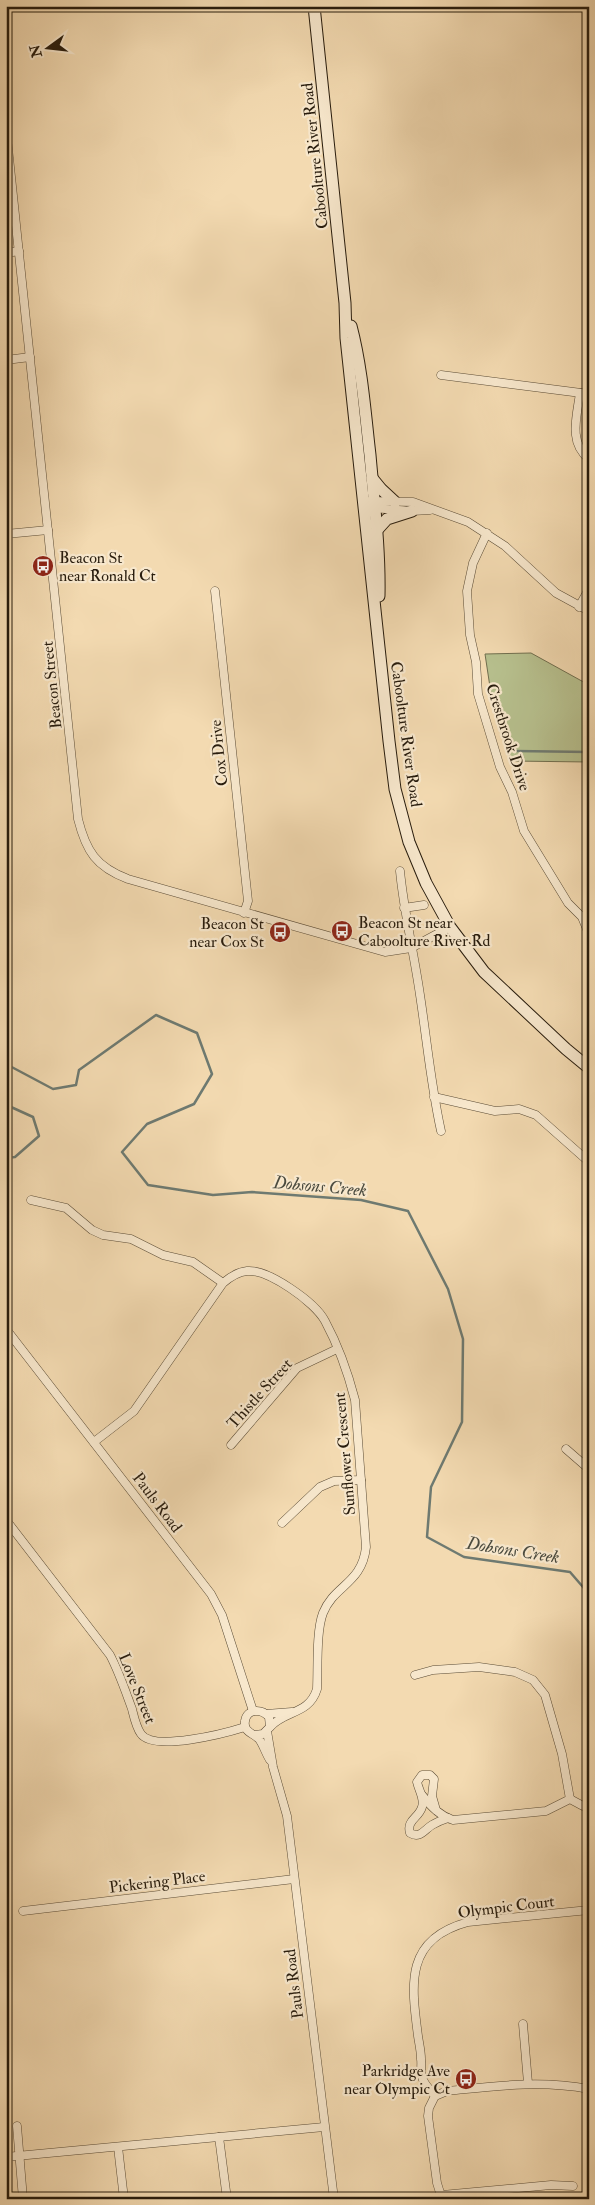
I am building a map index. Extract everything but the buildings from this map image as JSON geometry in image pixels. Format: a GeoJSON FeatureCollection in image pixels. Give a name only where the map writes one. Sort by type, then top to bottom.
{"type":"FeatureCollection","features":[{"type":"Feature","properties":{"kind":"main road","name":"Caboolture River Road"},"geometry":{"type":"LineString","coordinates":[[314,6],[345,303],[346,338],[369,505],[379,636],[395,790],[409,842],[419,868],[450,927],[484,972],[589,1068]]}},
{"type":"Feature","properties":{"kind":"main road","name":"Caboolture River Road"},"geometry":{"type":"LineString","coordinates":[[345,303],[354,337],[363,394],[372,478],[369,505],[377,530],[380,579],[379,636]]}},
{"type":"Feature","properties":{"kind":"main road"},"geometry":{"type":"LineString","coordinates":[[372,478],[380,489],[395,502]]}},
{"type":"Feature","properties":{"kind":"main road"},"geometry":{"type":"LineString","coordinates":[[377,530],[383,522],[392,517],[412,511]]}},
{"type":"Feature","properties":{"kind":"street","name":"Beacon Street"},"geometry":{"type":"LineString","coordinates":[[6,129],[78,819],[86,845],[98,863],[112,873],[244,913],[385,952],[411,948],[450,927]]}},
{"type":"Feature","properties":{"kind":"street"},"geometry":{"type":"LineString","coordinates":[[6,252],[19,251]]}},
{"type":"Feature","properties":{"kind":"street"},"geometry":{"type":"LineString","coordinates":[[6,360],[30,357]]}},
{"type":"Feature","properties":{"kind":"street"},"geometry":{"type":"LineString","coordinates":[[441,375],[589,394]]}},
{"type":"Feature","properties":{"kind":"street"},"geometry":{"type":"LineString","coordinates":[[580,393],[575,440],[582,454],[589,459]]}},
{"type":"Feature","properties":{"kind":"street"},"geometry":{"type":"LineString","coordinates":[[369,505],[413,502],[457,517],[487,533],[509,550],[546,585],[579,607],[589,611]]}},
{"type":"Feature","properties":{"kind":"street"},"geometry":{"type":"LineString","coordinates":[[369,505],[412,511],[432,510]]}},
{"type":"Feature","properties":{"kind":"street"},"geometry":{"type":"LineString","coordinates":[[6,534],[48,530]]}},
{"type":"Feature","properties":{"kind":"street","name":"Crestbrook Drive"},"geometry":{"type":"LineString","coordinates":[[487,533],[473,563],[467,591],[470,635],[476,662],[478,694],[500,767],[512,792],[524,831],[568,903],[585,915],[589,934]]}},
{"type":"Feature","properties":{"kind":"street"},"geometry":{"type":"LineString","coordinates":[[579,607],[589,589]]}},
{"type":"Feature","properties":{"kind":"street","name":"Cox Drive"},"geometry":{"type":"LineString","coordinates":[[215,591],[248,901],[244,913]]}},
{"type":"Feature","properties":{"kind":"street"},"geometry":{"type":"LineString","coordinates":[[400,871],[404,908],[421,999],[434,1097],[442,1131]]}},
{"type":"Feature","properties":{"kind":"street"},"geometry":{"type":"LineString","coordinates":[[404,908],[424,906]]}},
{"type":"Feature","properties":{"kind":"street"},"geometry":{"type":"LineString","coordinates":[[434,1097],[495,1111],[519,1109],[536,1114],[589,1162]]}},
{"type":"Feature","properties":{"kind":"street"},"geometry":{"type":"LineString","coordinates":[[31,1200],[66,1208],[92,1230],[103,1235],[139,1242],[163,1255],[193,1262],[223,1283]]}},
{"type":"Feature","properties":{"kind":"street","name":"Sunflower Crescent"},"geometry":{"type":"LineString","coordinates":[[94,1442],[134,1411],[223,1283],[234,1274],[246,1271],[268,1274],[318,1311],[337,1349],[350,1381],[355,1400],[365,1558],[356,1575],[324,1611],[320,1623],[317,1689],[314,1698],[309,1704],[278,1720],[268,1729]]}},
{"type":"Feature","properties":{"kind":"street","name":"Pauls Road"},"geometry":{"type":"LineString","coordinates":[[6,1328],[210,1594],[222,1615],[253,1711]]}},
{"type":"Feature","properties":{"kind":"street","name":"Thistle Street"},"geometry":{"type":"LineString","coordinates":[[231,1446],[297,1368],[337,1349]]}},
{"type":"Feature","properties":{"kind":"street"},"geometry":{"type":"LineString","coordinates":[[566,1449],[589,1469]]}},
{"type":"Feature","properties":{"kind":"street"},"geometry":{"type":"LineString","coordinates":[[282,1524],[320,1487],[334,1482],[361,1480]]}},
{"type":"Feature","properties":{"kind":"street","name":"Love Street"},"geometry":{"type":"LineString","coordinates":[[6,1520],[110,1655],[119,1672],[138,1728],[145,1738],[156,1742],[207,1737],[245,1726]]}},
{"type":"Feature","properties":{"kind":"street"},"geometry":{"type":"LineString","coordinates":[[415,1675],[433,1670],[479,1667],[515,1672],[533,1680],[544,1695],[562,1754],[570,1800]]}},
{"type":"Feature","properties":{"kind":"street"},"geometry":{"type":"LineString","coordinates":[[266,1714],[269,1717],[268,1729],[258,1736],[254,1735],[245,1726],[245,1719],[253,1711],[258,1710],[266,1714],[294,1712]]}},
{"type":"Feature","properties":{"kind":"street","name":"Pauls Road"},"geometry":{"type":"LineString","coordinates":[[268,1729],[273,1767],[286,1816],[334,2199]]}},
{"type":"Feature","properties":{"kind":"street","name":"Pauls Road"},"geometry":{"type":"LineString","coordinates":[[254,1735],[259,1739],[273,1767]]}},
{"type":"Feature","properties":{"kind":"street"},"geometry":{"type":"LineString","coordinates":[[436,1810],[432,1796],[434,1779],[426,1774],[419,1777],[422,1807],[409,1825],[410,1832],[413,1835],[420,1835],[430,1826],[448,1818]]}},
{"type":"Feature","properties":{"kind":"street"},"geometry":{"type":"LineString","coordinates":[[422,1795],[436,1810],[448,1818],[459,1820],[546,1811],[570,1800],[583,1806],[589,1806]]}},
{"type":"Feature","properties":{"kind":"street","name":"Pickering Place"},"geometry":{"type":"LineString","coordinates":[[23,1911],[294,1879]]}},
{"type":"Feature","properties":{"kind":"street","name":"Olympic Court"},"geometry":{"type":"LineString","coordinates":[[435,2096],[422,2077],[422,2059],[413,1994],[418,1960],[426,1947],[438,1935],[452,1926],[468,1922],[589,1910]]}},
{"type":"Feature","properties":{"kind":"street"},"geometry":{"type":"LineString","coordinates":[[523,2024],[528,2083]]}},
{"type":"Feature","properties":{"kind":"street"},"geometry":{"type":"LineString","coordinates":[[573,2186],[551,2185],[442,2197],[437,2182],[428,2116],[435,2096],[446,2091],[528,2083],[546,2083],[589,2089]]}},
{"type":"Feature","properties":{"kind":"street"},"geometry":{"type":"LineString","coordinates":[[17,2126],[23,2199]]}},
{"type":"Feature","properties":{"kind":"street"},"geometry":{"type":"LineString","coordinates":[[6,2157],[324,2126]]}},
{"type":"Feature","properties":{"kind":"street"},"geometry":{"type":"LineString","coordinates":[[219,2137],[227,2199]]}},
{"type":"Feature","properties":{"kind":"street"},"geometry":{"type":"LineString","coordinates":[[118,2147],[124,2199]]}},
{"type":"Feature","properties":{"kind":"green space"},"geometry":{"type":"Polygon","coordinates":[[[531,653],[589,685],[589,762],[511,761],[493,707],[485,654],[531,653]]]}},
{"type":"Feature","properties":{"kind":"waterway"},"geometry":{"type":"LineString","coordinates":[[515,751],[589,752]]}},
{"type":"Feature","properties":{"kind":"waterway","name":"Dobsons Creek"},"geometry":{"type":"LineString","coordinates":[[6,1064],[53,1089],[76,1085],[79,1070],[156,1015],[197,1033],[212,1074],[194,1104],[147,1124],[122,1152],[148,1185],[213,1195],[252,1192],[361,1200],[408,1211],[448,1289],[463,1339],[462,1422],[431,1487],[427,1537],[464,1557],[570,1572],[589,1594]]}},
{"type":"Feature","properties":{"kind":"waterway","name":"Dobsons Creek"},"geometry":{"type":"LineString","coordinates":[[6,1098],[11,1107],[33,1117],[39,1136],[15,1157],[6,1158]]}},
{"type":"Feature","properties":{"kind":"place","name":"Beacon St near Ronald Ct"},"geometry":{"type":"Point","coordinates":[43,566]}},
{"type":"Feature","properties":{"kind":"place","name":"Beacon St near Caboolture River Rd"},"geometry":{"type":"Point","coordinates":[342,931]}},
{"type":"Feature","properties":{"kind":"place","name":"Beacon St near Cox St"},"geometry":{"type":"Point","coordinates":[280,932]}},
{"type":"Feature","properties":{"kind":"place","name":"Parkridge Ave near Olympic Ct"},"geometry":{"type":"Point","coordinates":[466,2079]}}]}
